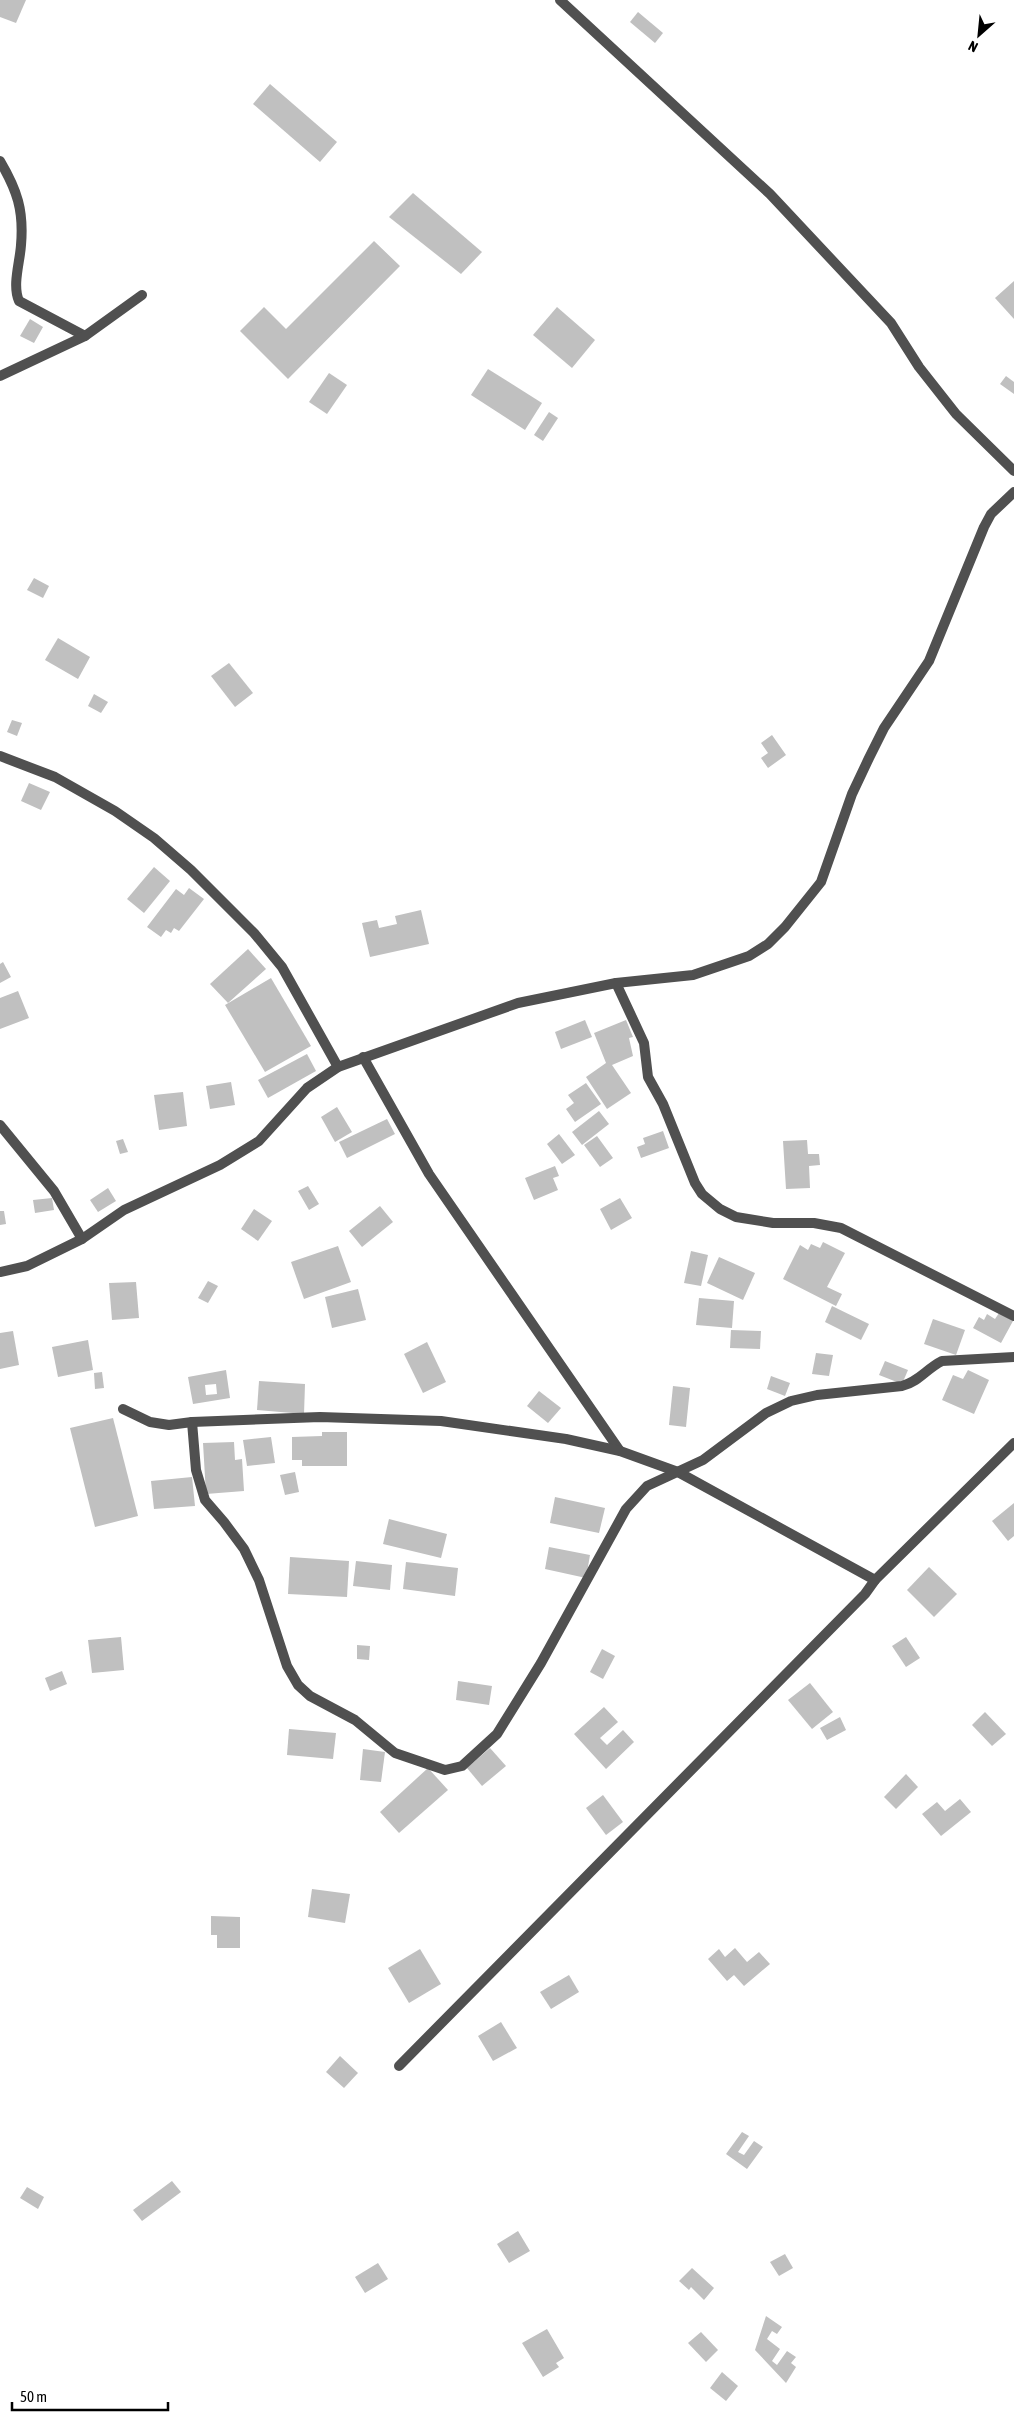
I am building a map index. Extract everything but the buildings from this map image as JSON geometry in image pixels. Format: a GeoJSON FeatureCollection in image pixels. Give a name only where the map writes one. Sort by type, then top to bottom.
{"type":"FeatureCollection","features":[{"type":"Feature","properties":{"kind":"street"},"geometry":{"type":"LineString","coordinates":[[560,0],[770,194],[890,323],[919,367],[956,414],[1014,471]]}},
{"type":"Feature","properties":{"kind":"street"},"geometry":{"type":"LineString","coordinates":[[0,160],[18,196],[21,210],[21,243],[16,294],[19,302],[85,336]]}},
{"type":"Feature","properties":{"kind":"street"},"geometry":{"type":"LineString","coordinates":[[0,376],[85,336],[142,295]]}},
{"type":"Feature","properties":{"kind":"street"},"geometry":{"type":"LineString","coordinates":[[0,1272],[27,1266],[82,1239],[124,1210],[220,1165],[259,1141],[306,1088],[338,1067],[518,1003],[616,983],[693,976],[749,956],[768,944],[806,904],[821,882],[852,794],[868,758],[884,728],[929,661],[984,527],[992,514],[1014,492]]}},
{"type":"Feature","properties":{"kind":"street"},"geometry":{"type":"LineString","coordinates":[[0,756],[55,777],[115,811],[154,838],[191,870],[254,933],[282,967],[338,1067]]}},
{"type":"Feature","properties":{"kind":"street"},"geometry":{"type":"LineString","coordinates":[[616,983],[644,1043],[645,1067],[648,1077],[663,1104],[695,1183],[711,1202],[736,1217],[773,1223],[814,1224],[841,1228],[1014,1316]]}},
{"type":"Feature","properties":{"kind":"street"},"geometry":{"type":"LineString","coordinates":[[363,1057],[429,1174],[620,1451]]}},
{"type":"Feature","properties":{"kind":"street"},"geometry":{"type":"LineString","coordinates":[[0,1124],[54,1191],[82,1239]]}},
{"type":"Feature","properties":{"kind":"street"},"geometry":{"type":"LineString","coordinates":[[192,1422],[196,1470],[205,1500],[224,1522],[252,1564],[287,1666],[298,1685],[318,1701],[355,1720],[395,1754],[445,1770],[462,1766],[498,1734],[541,1663],[626,1509],[647,1486],[703,1460],[766,1413],[792,1401],[817,1395],[902,1386],[915,1382],[942,1361],[1014,1357]]}},
{"type":"Feature","properties":{"kind":"street"},"geometry":{"type":"LineString","coordinates":[[123,1410],[161,1425],[320,1417],[441,1421],[566,1439],[620,1451],[678,1472],[875,1580]]}},
{"type":"Feature","properties":{"kind":"street"},"geometry":{"type":"LineString","coordinates":[[399,2066],[852,1608],[875,1580],[1014,1443]]}}]}
